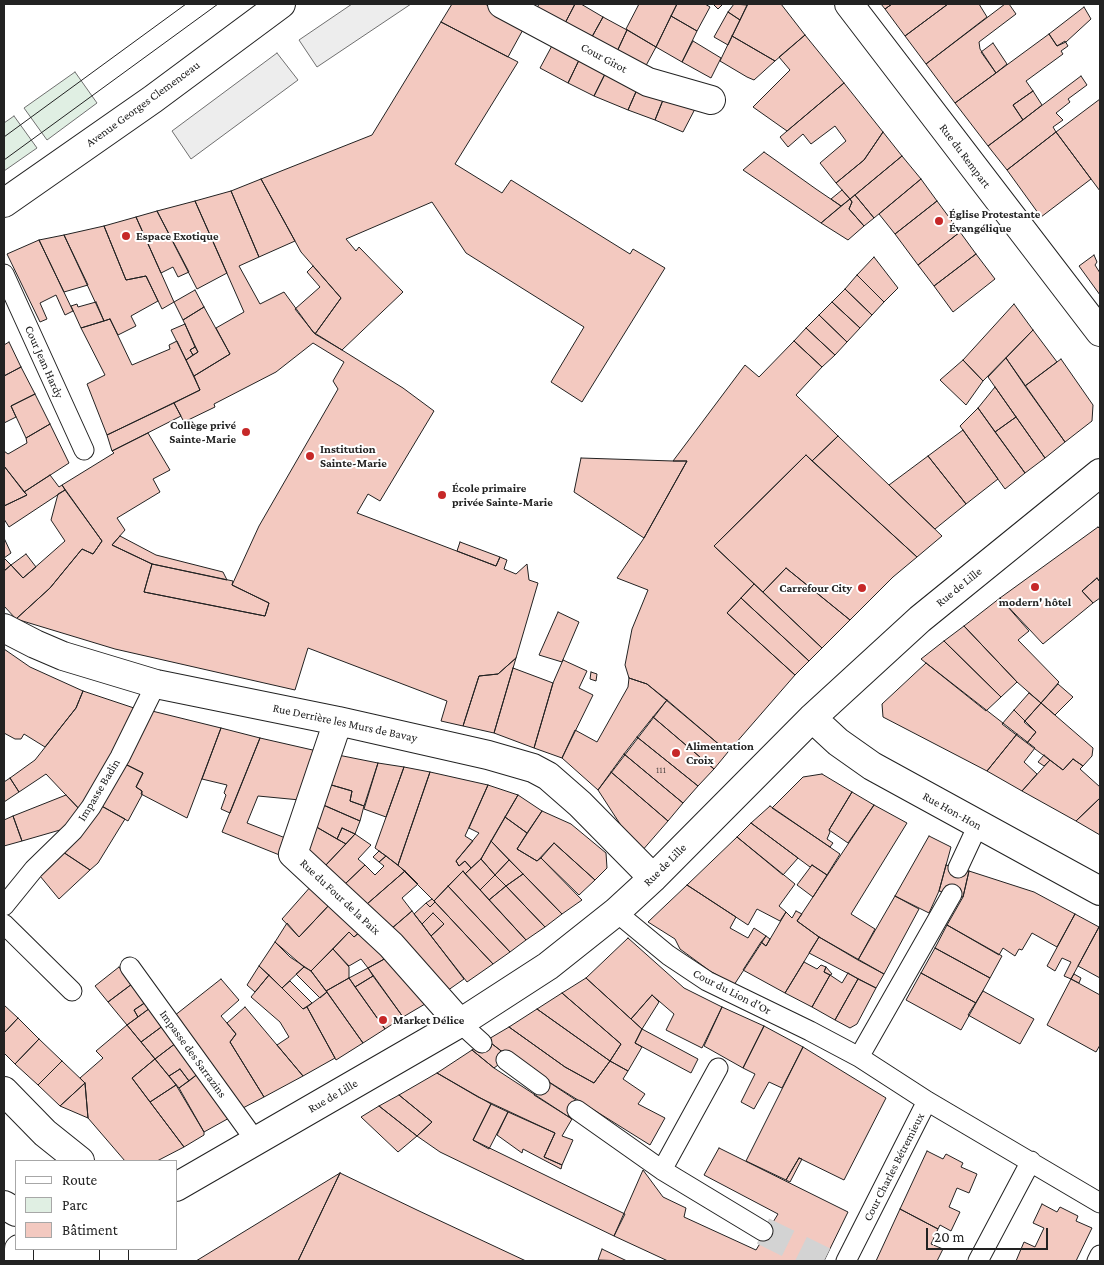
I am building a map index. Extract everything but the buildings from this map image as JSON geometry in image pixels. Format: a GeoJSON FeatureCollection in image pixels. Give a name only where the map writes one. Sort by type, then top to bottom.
{"type":"FeatureCollection","features":[{"type":"Feature","properties":{"kind":"street","name":"Avenue Georges Clemenceau"},"geometry":{"type":"LineString","coordinates":[[4,203],[153,98],[281,4]]}},
{"type":"Feature","properties":{"kind":"street","name":"Cour Girot"},"geometry":{"type":"LineString","coordinates":[[502,4],[648,82],[711,100]]}},
{"type":"Feature","properties":{"kind":"street","name":"Rue du Rempart"},"geometry":{"type":"LineString","coordinates":[[849,4],[1100,332]]}},
{"type":"Feature","properties":{"kind":"street","name":"Rue de Lille"},"geometry":{"type":"LineString","coordinates":[[178,1186],[460,1023],[548,966],[616,912],[653,878],[812,718],[920,619],[1100,473]]}},
{"type":"Feature","properties":{"kind":"street","name":"Rue Derrière les Murs de Bavay"},"geometry":{"type":"LineString","coordinates":[[4,628],[63,656],[156,684],[338,721],[496,757],[533,768],[562,788],[653,878]]}},
{"type":"Feature","properties":{"kind":"street","name":"Rue Hon-Hon"},"geometry":{"type":"LineString","coordinates":[[812,718],[838,742],[872,766],[1100,891]]}},
{"type":"Feature","properties":{"kind":"street","name":"Rue du Four de la Paix"},"geometry":{"type":"LineString","coordinates":[[338,721],[293,854],[391,945],[460,1023]]}},
{"type":"Feature","properties":{"kind":"street"},"geometry":{"type":"LineString","coordinates":[[4,1091],[45,1133],[79,1160]]}},
{"type":"Feature","properties":{"kind":"street"},"geometry":{"type":"LineString","coordinates":[[4,1205],[15,1211]]}},
{"type":"Feature","properties":{"kind":"lane","name":"Cour Jean Hardy"},"geometry":{"type":"LineString","coordinates":[[4,274],[84,450]]}},
{"type":"Feature","properties":{"kind":"lane","name":"Impasse Badin"},"geometry":{"type":"LineString","coordinates":[[4,906],[34,869],[73,831],[91,807],[120,757],[156,684]]}},
{"type":"Feature","properties":{"kind":"lane"},"geometry":{"type":"LineString","coordinates":[[958,868],[978,825]]}},
{"type":"Feature","properties":{"kind":"lane"},"geometry":{"type":"LineString","coordinates":[[859,1057],[952,894]]}},
{"type":"Feature","properties":{"kind":"lane","name":"Cour du Lion d'Or"},"geometry":{"type":"LineString","coordinates":[[616,912],[668,955],[707,981],[859,1057],[927,1101]]}},
{"type":"Feature","properties":{"kind":"lane"},"geometry":{"type":"LineString","coordinates":[[4,924],[72,991]]}},
{"type":"Feature","properties":{"kind":"lane","name":"Impasse des Sarrazins"},"geometry":{"type":"LineString","coordinates":[[130,967],[255,1140]]}},
{"type":"Feature","properties":{"kind":"lane"},"geometry":{"type":"LineString","coordinates":[[460,1023],[482,1043]]}},
{"type":"Feature","properties":{"kind":"lane"},"geometry":{"type":"LineString","coordinates":[[506,1060],[540,1084]]}},
{"type":"Feature","properties":{"kind":"lane"},"geometry":{"type":"LineString","coordinates":[[662,1170],[718,1068]]}},
{"type":"Feature","properties":{"kind":"lane","name":"Cour Charles Bétremieux"},"geometry":{"type":"LineString","coordinates":[[846,1261],[927,1101],[1100,1203]]}},
{"type":"Feature","properties":{"kind":"lane"},"geometry":{"type":"LineString","coordinates":[[577,1110],[662,1170],[763,1231]]}},
{"type":"Feature","properties":{"kind":"lane"},"geometry":{"type":"LineString","coordinates":[[978,1261],[1031,1161]]}},
{"type":"Feature","properties":{"kind":"lane"},"geometry":{"type":"LineString","coordinates":[[1097,1261],[1100,1256]]}},
{"type":"Feature","properties":{"kind":"green space"},"geometry":{"type":"Polygon","coordinates":[[[75,72],[97,103],[47,140],[24,108],[75,72]]]}},
{"type":"Feature","properties":{"kind":"green space"},"geometry":{"type":"Polygon","coordinates":[[[14,116],[37,148],[4,171],[4,123],[14,116]]]}},
{"type":"Feature","properties":{"kind":"shaded area"},"geometry":{"type":"Polygon","coordinates":[[[352,4],[411,4],[317,67],[299,40],[352,4]]]}},
{"type":"Feature","properties":{"kind":"shaded area"},"geometry":{"type":"Polygon","coordinates":[[[277,53],[298,80],[191,159],[172,131],[277,53]]]}},
{"type":"Feature","properties":{"kind":"tunnel"},"geometry":{"type":"LineString","coordinates":[[763,1231],[824,1261]]}},
{"type":"Feature","properties":{"kind":"tram line"},"geometry":{"type":"LineString","coordinates":[[4,137],[186,4]]}},
{"type":"Feature","properties":{"kind":"tram line"},"geometry":{"type":"LineString","coordinates":[[4,160],[218,4]]}},
{"type":"Feature","properties":{"kind":"place","name":"Église Protestante Évangélique"},"geometry":{"type":"Point","coordinates":[939,221]}},
{"type":"Feature","properties":{"kind":"place","name":"Espace Exotique"},"geometry":{"type":"Point","coordinates":[126,236]}},
{"type":"Feature","properties":{"kind":"place","name":"Collège privé Sainte-Marie"},"geometry":{"type":"Point","coordinates":[246,432]}},
{"type":"Feature","properties":{"kind":"place","name":"Institution Sainte-Marie"},"geometry":{"type":"Point","coordinates":[310,456]}},
{"type":"Feature","properties":{"kind":"place","name":"École primaire privée Sainte-Marie"},"geometry":{"type":"Point","coordinates":[442,495]}},
{"type":"Feature","properties":{"kind":"place","name":"modern' hôtel"},"geometry":{"type":"Point","coordinates":[1035,587]}},
{"type":"Feature","properties":{"kind":"place","name":"Carrefour City"},"geometry":{"type":"Point","coordinates":[862,588]}},
{"type":"Feature","properties":{"kind":"place","name":"Alimentation Croix"},"geometry":{"type":"Point","coordinates":[676,753]}},
{"type":"Feature","properties":{"kind":"place","name":"Market Délice"},"geometry":{"type":"Point","coordinates":[383,1020]}}]}
